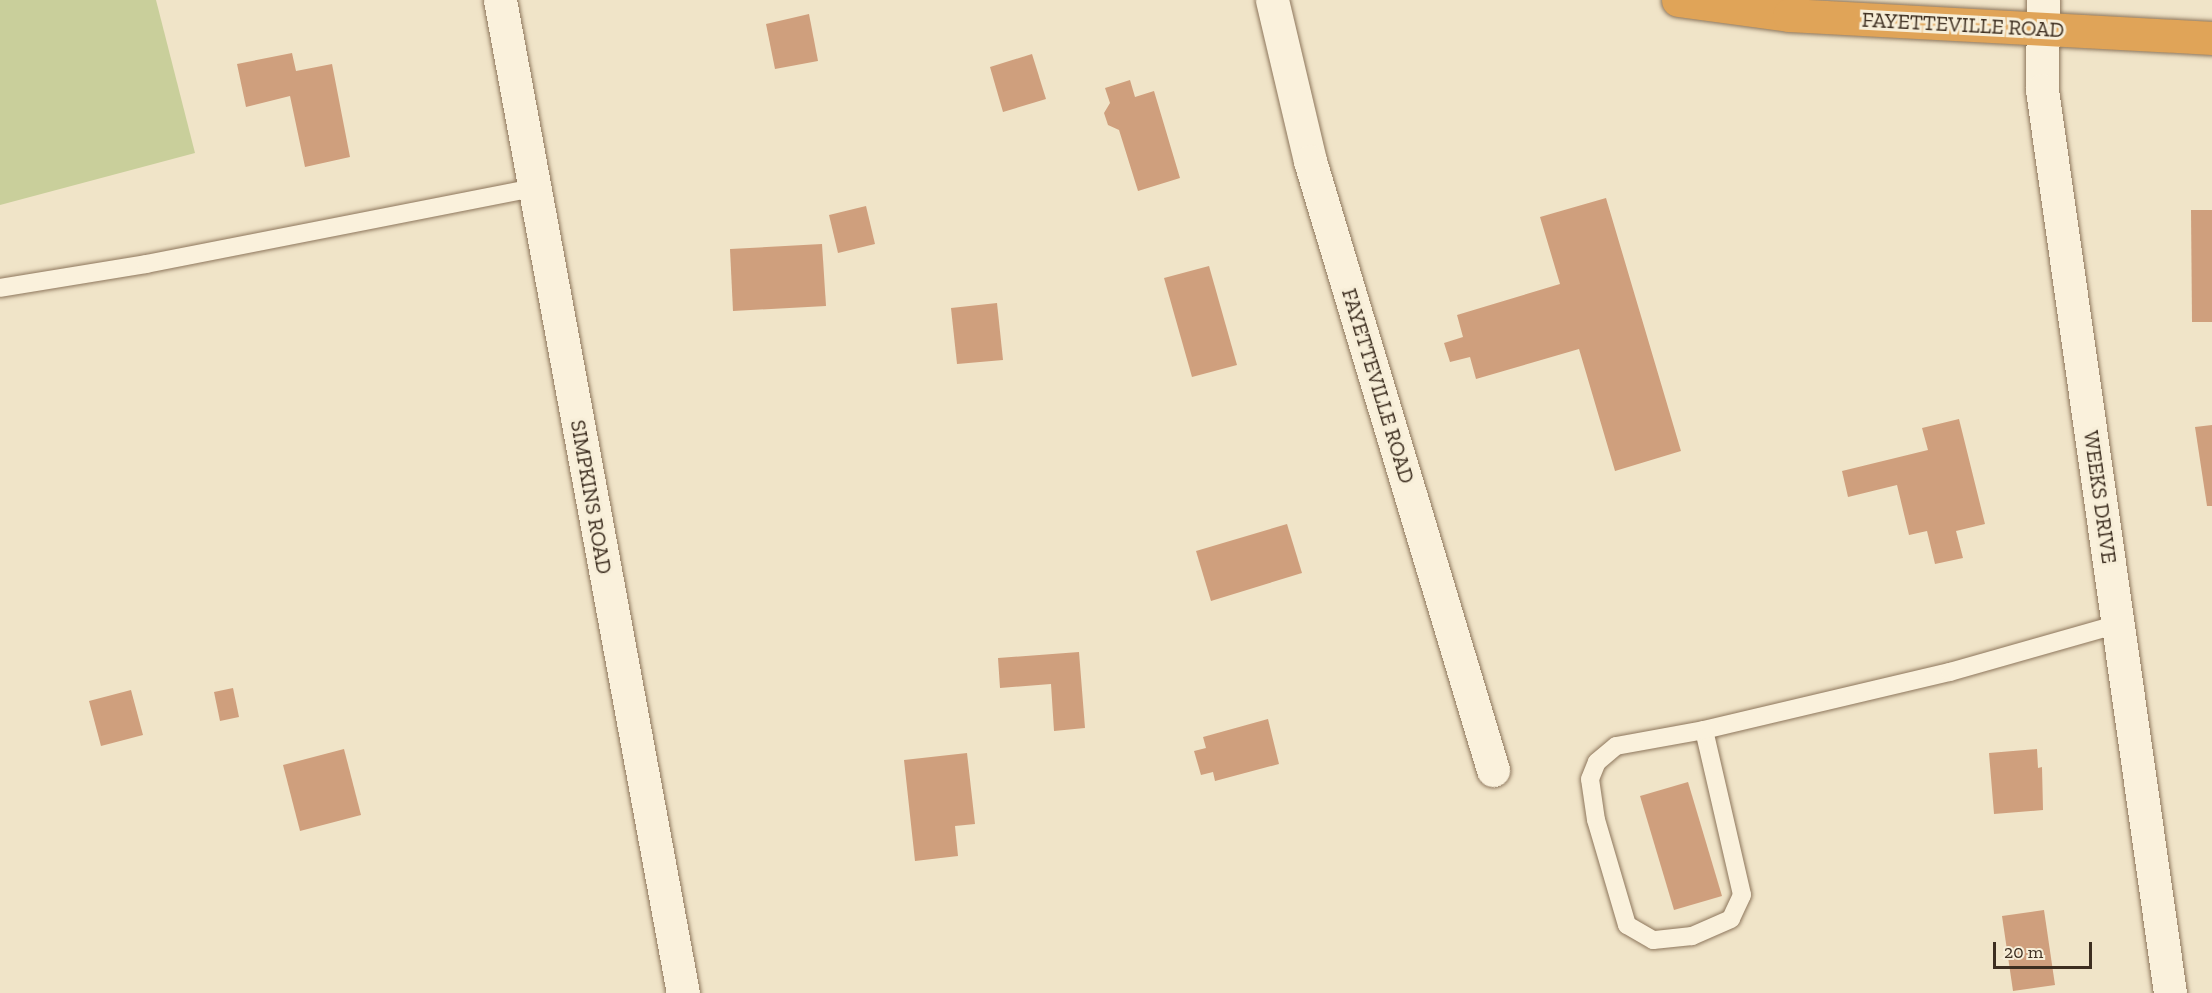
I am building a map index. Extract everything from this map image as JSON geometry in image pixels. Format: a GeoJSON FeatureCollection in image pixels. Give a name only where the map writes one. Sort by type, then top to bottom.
{"type":"FeatureCollection","features":[{"type":"Feature","properties":{"kind":"highway","name":"FAYETTEVILLE ROAD"},"geometry":{"type":"LineString","coordinates":[[1678,0],[1788,15],[2042,15],[2212,38]]}},
{"type":"Feature","properties":{"kind":"street","name":"SIMPKINS ROAD"},"geometry":{"type":"LineString","coordinates":[[500,0],[683,993]]}},
{"type":"Feature","properties":{"kind":"street","name":"FAYETTEVILLE ROAD"},"geometry":{"type":"LineString","coordinates":[[1272,0],[1310,161],[1493,770]]}},
{"type":"Feature","properties":{"kind":"street","name":"WEEKS DRIVE"},"geometry":{"type":"LineString","coordinates":[[2042,15],[2042,90],[2170,993]]}},
{"type":"Feature","properties":{"kind":"lane"},"geometry":{"type":"LineString","coordinates":[[0,288],[146,264],[534,188]]}},
{"type":"Feature","properties":{"kind":"lane"},"geometry":{"type":"LineString","coordinates":[[1704,730],[1735,851],[1742,895],[1731,919],[1692,936],[1653,940],[1627,925],[1611,882],[1590,779],[1597,762],[1616,746],[1704,730],[1950,672],[2118,624]]}},
{"type":"Feature","properties":{"kind":"green space"},"geometry":{"type":"Polygon","coordinates":[[[0,0],[156,0],[195,153],[0,205],[0,0]]]}},
{"type":"Feature","properties":{"kind":"building"},"geometry":{"type":"Polygon","coordinates":[[[809,14],[818,61],[775,69],[766,24],[809,14]]]}},
{"type":"Feature","properties":{"kind":"building"},"geometry":{"type":"Polygon","coordinates":[[[292,53],[296,71],[332,64],[350,157],[305,167],[290,96],[246,107],[237,64],[292,53]]]}},
{"type":"Feature","properties":{"kind":"building"},"geometry":{"type":"Polygon","coordinates":[[[1032,54],[1046,99],[1003,112],[990,67],[1032,54]]]}},
{"type":"Feature","properties":{"kind":"building"},"geometry":{"type":"Polygon","coordinates":[[[1130,80],[1135,97],[1154,91],[1180,178],[1138,191],[1119,130],[1108,125],[1104,113],[1110,103],[1105,88],[1130,80]]]}},
{"type":"Feature","properties":{"kind":"building"},"geometry":{"type":"Polygon","coordinates":[[[1606,198],[1681,451],[1615,471],[1579,349],[1476,379],[1470,357],[1450,362],[1444,343],[1463,337],[1457,315],[1560,284],[1540,217],[1606,198]]]}},
{"type":"Feature","properties":{"kind":"building"},"geometry":{"type":"Polygon","coordinates":[[[866,206],[875,244],[838,253],[829,215],[866,206]]]}},
{"type":"Feature","properties":{"kind":"building"},"geometry":{"type":"Polygon","coordinates":[[[2191,210],[2212,210],[2212,322],[2192,322],[2191,210]]]}},
{"type":"Feature","properties":{"kind":"building"},"geometry":{"type":"Polygon","coordinates":[[[822,244],[826,306],[733,311],[730,249],[822,244]]]}},
{"type":"Feature","properties":{"kind":"building"},"geometry":{"type":"Polygon","coordinates":[[[1209,266],[1237,365],[1192,377],[1164,278],[1209,266]]]}},
{"type":"Feature","properties":{"kind":"building"},"geometry":{"type":"Polygon","coordinates":[[[997,303],[1003,360],[957,364],[951,308],[997,303]]]}},
{"type":"Feature","properties":{"kind":"building"},"geometry":{"type":"Polygon","coordinates":[[[1959,419],[1985,524],[1956,531],[1963,558],[1935,564],[1927,531],[1909,535],[1897,485],[1848,497],[1842,471],[1928,450],[1922,428],[1959,419]]]}},
{"type":"Feature","properties":{"kind":"building"},"geometry":{"type":"Polygon","coordinates":[[[2212,425],[2212,506],[2207,506],[2195,427],[2212,425]]]}},
{"type":"Feature","properties":{"kind":"building"},"geometry":{"type":"Polygon","coordinates":[[[1287,524],[1302,573],[1211,601],[1196,551],[1287,524]]]}},
{"type":"Feature","properties":{"kind":"building"},"geometry":{"type":"Polygon","coordinates":[[[1079,652],[1085,728],[1054,731],[1051,684],[1000,688],[998,658],[1079,652]]]}},
{"type":"Feature","properties":{"kind":"building"},"geometry":{"type":"Polygon","coordinates":[[[233,688],[239,717],[220,721],[214,692],[233,688]]]}},
{"type":"Feature","properties":{"kind":"building"},"geometry":{"type":"Polygon","coordinates":[[[131,690],[143,735],[101,746],[89,701],[131,690]]]}},
{"type":"Feature","properties":{"kind":"building"},"geometry":{"type":"Polygon","coordinates":[[[1268,719],[1279,764],[1215,781],[1213,772],[1201,775],[1194,751],[1206,748],[1203,737],[1268,719]]]}},
{"type":"Feature","properties":{"kind":"building"},"geometry":{"type":"Polygon","coordinates":[[[344,749],[361,815],[300,831],[283,765],[344,749]]]}},
{"type":"Feature","properties":{"kind":"building"},"geometry":{"type":"Polygon","coordinates":[[[2037,749],[2038,768],[2042,767],[2043,810],[1994,814],[1989,753],[2037,749]]]}},
{"type":"Feature","properties":{"kind":"building"},"geometry":{"type":"Polygon","coordinates":[[[967,753],[975,824],[955,826],[958,856],[915,861],[904,760],[967,753]]]}},
{"type":"Feature","properties":{"kind":"building"},"geometry":{"type":"Polygon","coordinates":[[[1688,782],[1722,896],[1674,910],[1640,796],[1688,782]]]}},
{"type":"Feature","properties":{"kind":"building"},"geometry":{"type":"Polygon","coordinates":[[[2044,910],[2055,985],[2013,991],[2002,916],[2044,910]]]}}]}
